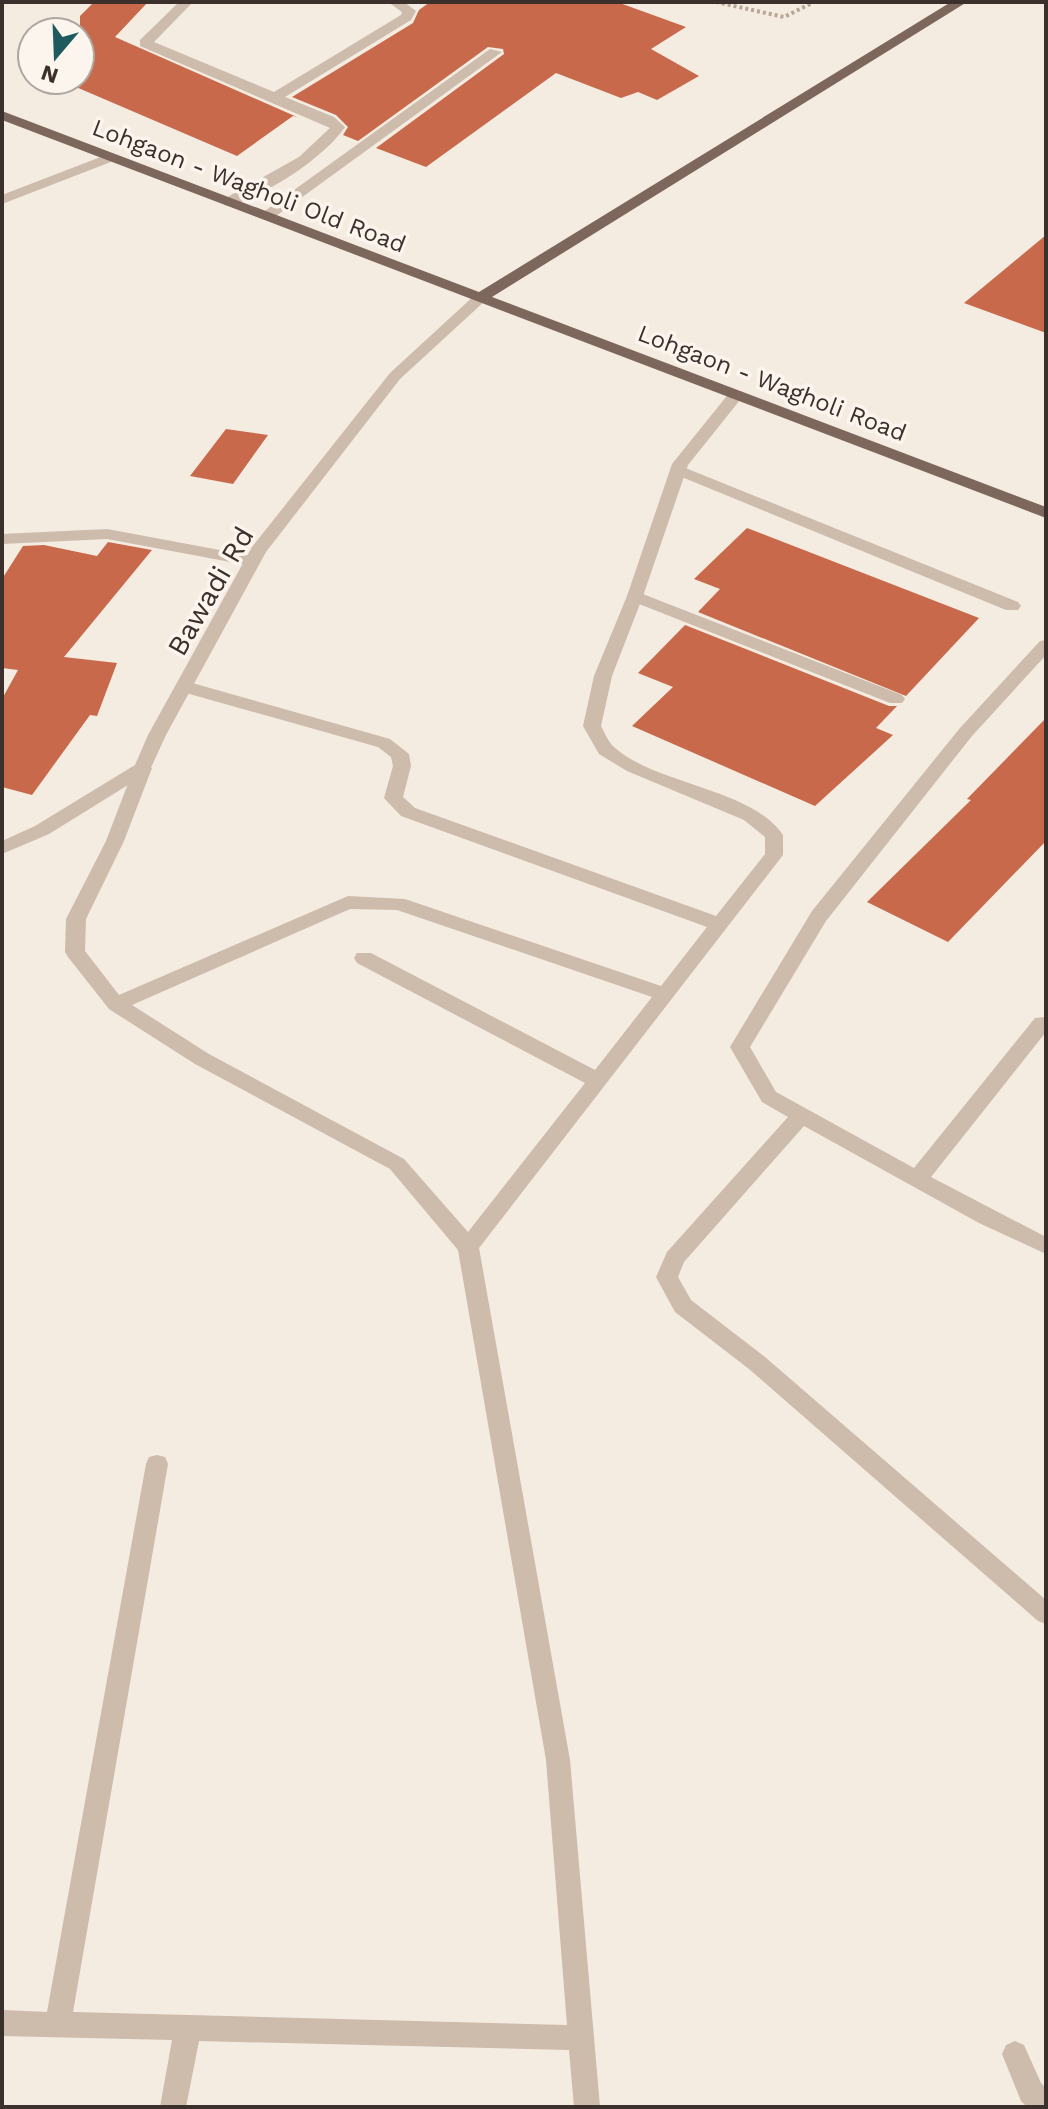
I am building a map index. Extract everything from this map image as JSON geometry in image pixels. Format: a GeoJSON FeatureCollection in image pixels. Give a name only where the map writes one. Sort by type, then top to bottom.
{"type":"FeatureCollection","features":[{"type":"Feature","properties":{"kind":"main road"},"geometry":{"type":"LineString","coordinates":[[481,297],[960,2]]}},
{"type":"Feature","properties":{"kind":"main road","name":"Lohgaon - Wagholi Old Road"},"geometry":{"type":"LineString","coordinates":[[2,115],[481,297]]}},
{"type":"Feature","properties":{"kind":"main road","name":"Lohgaon - Wagholi Road"},"geometry":{"type":"LineString","coordinates":[[481,297],[1046,513]]}},
{"type":"Feature","properties":{"kind":"street"},"geometry":{"type":"LineString","coordinates":[[186,2],[145,43],[329,120],[338,127],[332,138],[316,151],[229,202]]}},
{"type":"Feature","properties":{"kind":"street"},"geometry":{"type":"LineString","coordinates":[[275,97],[406,17],[409,11],[395,2]]}},
{"type":"Feature","properties":{"kind":"street"},"geometry":{"type":"LineString","coordinates":[[267,216],[495,52]]}},
{"type":"Feature","properties":{"kind":"street"},"geometry":{"type":"LineString","coordinates":[[2,200],[111,157]]}},
{"type":"Feature","properties":{"kind":"street","name":"Bawadi Rd"},"geometry":{"type":"LineString","coordinates":[[468,1247],[397,1164],[202,1059],[116,1004],[75,952],[76,919],[115,841],[157,735],[252,561],[395,376],[481,297]]}},
{"type":"Feature","properties":{"kind":"street"},"geometry":{"type":"LineString","coordinates":[[587,2107],[558,1760],[468,1247],[774,855],[774,835],[751,816],[633,767],[605,750],[592,726],[603,676],[635,596],[678,470],[736,395]]}},
{"type":"Feature","properties":{"kind":"street"},"geometry":{"type":"LineString","coordinates":[[678,470],[1012,606]]}},
{"type":"Feature","properties":{"kind":"street"},"geometry":{"type":"LineString","coordinates":[[2,539],[107,534],[252,561]]}},
{"type":"Feature","properties":{"kind":"street"},"geometry":{"type":"LineString","coordinates":[[635,596],[896,699]]}},
{"type":"Feature","properties":{"kind":"street"},"geometry":{"type":"LineString","coordinates":[[1046,645],[966,732],[819,916],[740,1047],[769,1097],[1046,1246]]}},
{"type":"Feature","properties":{"kind":"street"},"geometry":{"type":"LineString","coordinates":[[185,687],[384,743],[400,754],[402,766],[393,798],[408,812],[718,924]]}},
{"type":"Feature","properties":{"kind":"street"},"geometry":{"type":"LineString","coordinates":[[2,848],[42,830],[143,768]]}},
{"type":"Feature","properties":{"kind":"street"},"geometry":{"type":"LineString","coordinates":[[116,1004],[348,902],[366,900],[398,904],[663,994]]}},
{"type":"Feature","properties":{"kind":"street"},"geometry":{"type":"LineString","coordinates":[[364,958],[597,1080]]}},
{"type":"Feature","properties":{"kind":"street"},"geometry":{"type":"LineString","coordinates":[[917,1179],[1042,1023]]}},
{"type":"Feature","properties":{"kind":"street"},"geometry":{"type":"LineString","coordinates":[[801,1116],[675,1258],[667,1277],[683,1306],[757,1363],[1046,1614]]}},
{"type":"Feature","properties":{"kind":"street"},"geometry":{"type":"LineString","coordinates":[[58,2024],[157,1464]]}},
{"type":"Feature","properties":{"kind":"street"},"geometry":{"type":"LineString","coordinates":[[2,2023],[581,2038]]}},
{"type":"Feature","properties":{"kind":"street"},"geometry":{"type":"LineString","coordinates":[[173,2107],[188,2028]]}},
{"type":"Feature","properties":{"kind":"street"},"geometry":{"type":"LineString","coordinates":[[1015,2054],[1031,2092],[1046,2107]]}},
{"type":"Feature","properties":{"kind":"path"},"geometry":{"type":"LineString","coordinates":[[716,2],[784,17],[814,2]]}},
{"type":"Feature","properties":{"kind":"building"},"geometry":{"type":"Polygon","coordinates":[[[94,2],[148,2],[115,37],[297,117],[293,116],[237,156],[96,96],[96,16],[80,16],[94,2]]]}},
{"type":"Feature","properties":{"kind":"building"},"geometry":{"type":"Polygon","coordinates":[[[430,2],[617,2],[686,27],[651,49],[699,76],[657,100],[638,92],[621,98],[556,73],[426,167],[376,148],[504,54],[503,49],[488,47],[358,141],[343,135],[348,127],[336,115],[292,97],[413,23],[419,10],[430,2]]]}},
{"type":"Feature","properties":{"kind":"building"},"geometry":{"type":"Polygon","coordinates":[[[1046,235],[1046,333],[964,303],[1046,235]]]}},
{"type":"Feature","properties":{"kind":"building"},"geometry":{"type":"Polygon","coordinates":[[[226,429],[268,435],[233,484],[190,476],[226,429]]]}},
{"type":"Feature","properties":{"kind":"building"},"geometry":{"type":"Polygon","coordinates":[[[747,528],[979,618],[906,696],[698,612],[720,589],[694,579],[747,528]]]}},
{"type":"Feature","properties":{"kind":"building"},"geometry":{"type":"Polygon","coordinates":[[[108,542],[152,550],[64,657],[117,663],[97,716],[90,715],[32,795],[2,787],[2,699],[18,670],[2,668],[2,579],[23,546],[44,545],[97,556],[108,542]]]}},
{"type":"Feature","properties":{"kind":"building"},"geometry":{"type":"Polygon","coordinates":[[[685,625],[889,706],[897,706],[876,728],[893,735],[815,806],[632,726],[673,687],[638,673],[685,625]]]}},
{"type":"Feature","properties":{"kind":"building"},"geometry":{"type":"Polygon","coordinates":[[[1046,718],[1046,841],[948,942],[867,902],[971,800],[967,799],[1046,718]]]}}]}
